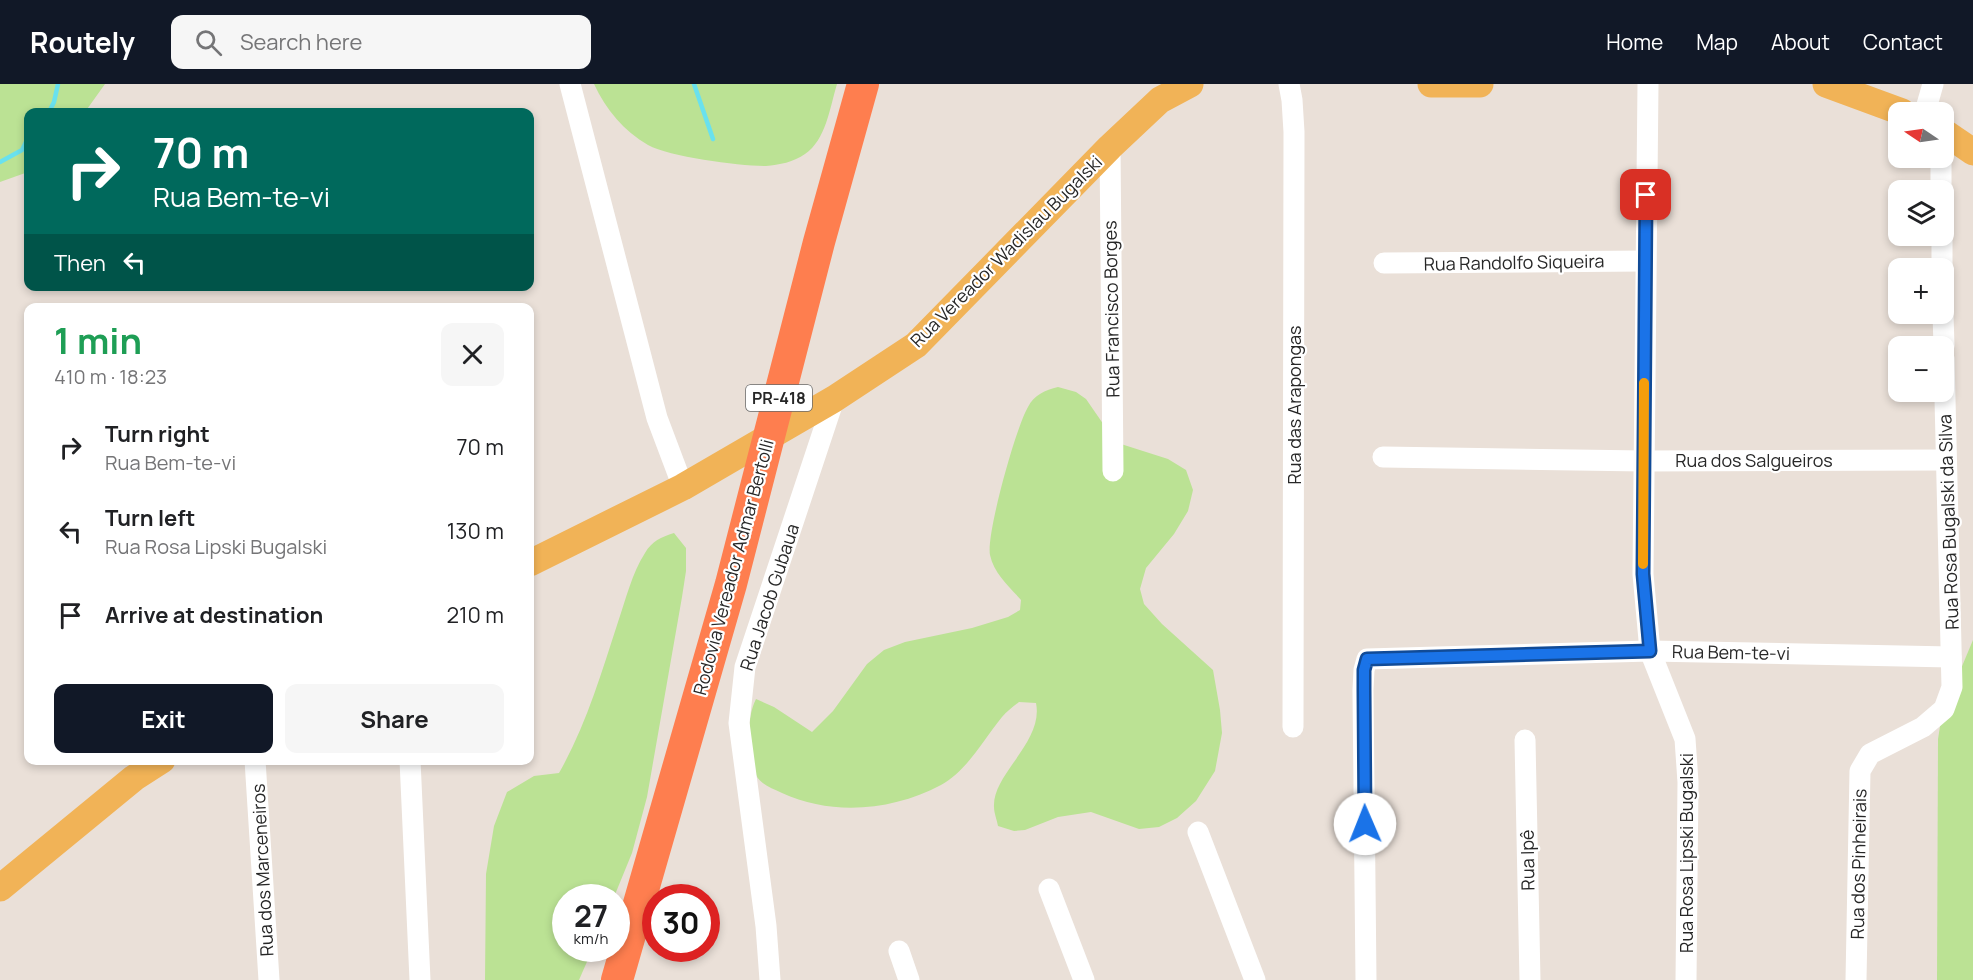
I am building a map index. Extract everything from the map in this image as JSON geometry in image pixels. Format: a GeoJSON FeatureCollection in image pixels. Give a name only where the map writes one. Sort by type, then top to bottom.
{"type":"FeatureCollection","features":[{"type":"Feature","properties":{"kind":"highway","name":"Rodovia Vereador Admar Bertolli"},"geometry":{"type":"LineString","coordinates":[[616,980],[730,584],[819,242],[863,84]]}},
{"type":"Feature","properties":{"kind":"main road","name":"Rua Vereador Wadislau Bugalski"},"geometry":{"type":"LineString","coordinates":[[534,561],[687,485],[834,399],[916,345],[1110,147],[1160,100],[1190,84]]}},
{"type":"Feature","properties":{"kind":"main road"},"geometry":{"type":"LineString","coordinates":[[1431,84],[1480,84]]}},
{"type":"Feature","properties":{"kind":"main road"},"geometry":{"type":"LineString","coordinates":[[1826,84],[1888,107]]}},
{"type":"Feature","properties":{"kind":"main road"},"geometry":{"type":"LineString","coordinates":[[1954,139],[1973,152]]}},
{"type":"Feature","properties":{"kind":"main road"},"geometry":{"type":"LineString","coordinates":[[0,888],[134,778],[154,765]]}},
{"type":"Feature","properties":{"kind":"street"},"geometry":{"type":"LineString","coordinates":[[570,84],[657,417],[687,485]]}},
{"type":"Feature","properties":{"kind":"street","name":"Rua das Arapongas"},"geometry":{"type":"LineString","coordinates":[[1289,84],[1294,132],[1293,727]]}},
{"type":"Feature","properties":{"kind":"street","name":"Rua Rosa Lipski Bugalski"},"geometry":{"type":"LineString","coordinates":[[1648,84],[1644,261],[1643,574],[1650,651],[1685,739],[1688,782],[1686,980]]}},
{"type":"Feature","properties":{"kind":"street"},"geometry":{"type":"LineString","coordinates":[[1928,102],[1933,84]]}},
{"type":"Feature","properties":{"kind":"street","name":"Rua Francisco Borges"},"geometry":{"type":"LineString","coordinates":[[1110,147],[1113,471]]}},
{"type":"Feature","properties":{"kind":"street","name":"Rua Randolfo Siqueira"},"geometry":{"type":"LineString","coordinates":[[1384,263],[1644,261]]}},
{"type":"Feature","properties":{"kind":"street","name":"Rua Jacob Gubaua"},"geometry":{"type":"LineString","coordinates":[[770,980],[766,926],[739,723],[740,712],[745,667],[834,399]]}},
{"type":"Feature","properties":{"kind":"street","name":"Rua Rosa Bugalski da Silva"},"geometry":{"type":"LineString","coordinates":[[1945,402],[1952,687]]}},
{"type":"Feature","properties":{"kind":"street","name":"Rua dos Salgueiros"},"geometry":{"type":"LineString","coordinates":[[1383,457],[1644,461],[1946,460]]}},
{"type":"Feature","properties":{"kind":"street","name":"Rua Bem-te-vi"},"geometry":{"type":"LineString","coordinates":[[1366,980],[1364,670],[1367,659],[1650,651],[1952,657]]}},
{"type":"Feature","properties":{"kind":"street","name":"Rua dos Pinheirais"},"geometry":{"type":"LineString","coordinates":[[1856,980],[1860,771],[1870,754],[1923,727],[1944,709],[1952,687]]}},
{"type":"Feature","properties":{"kind":"street","name":"Rua Ipê"},"geometry":{"type":"LineString","coordinates":[[1525,740],[1530,980]]}},
{"type":"Feature","properties":{"kind":"street","name":"Rua dos Marceneiros"},"geometry":{"type":"LineString","coordinates":[[255,765],[269,980]]}},
{"type":"Feature","properties":{"kind":"street"},"geometry":{"type":"LineString","coordinates":[[410,765],[420,980]]}},
{"type":"Feature","properties":{"kind":"street"},"geometry":{"type":"LineString","coordinates":[[1198,832],[1255,980]]}},
{"type":"Feature","properties":{"kind":"street"},"geometry":{"type":"LineString","coordinates":[[1048,889],[1084,980]]}},
{"type":"Feature","properties":{"kind":"street"},"geometry":{"type":"LineString","coordinates":[[899,951],[909,980]]}},
{"type":"Feature","properties":{"kind":"green space"},"geometry":{"type":"Polygon","coordinates":[[[0,84],[105,84],[88,108],[24,108],[24,173],[0,182],[0,84]]]}},
{"type":"Feature","properties":{"kind":"green space"},"geometry":{"type":"Polygon","coordinates":[[[594,84],[837,84],[823,132],[812,148],[801,157],[791,161],[766,166],[723,163],[688,157],[648,145],[616,119],[594,84]]]}},
{"type":"Feature","properties":{"kind":"green space"},"geometry":{"type":"Polygon","coordinates":[[[1058,387],[1076,392],[1086,399],[1106,428],[1121,444],[1168,459],[1186,470],[1193,490],[1188,511],[1174,534],[1146,568],[1140,589],[1144,604],[1162,624],[1213,670],[1222,733],[1215,771],[1196,801],[1177,818],[1159,827],[1139,829],[1091,812],[1058,817],[1025,830],[1014,831],[998,826],[994,809],[996,795],[1001,782],[1033,731],[1036,717],[1036,703],[1019,702],[1004,715],[967,763],[951,779],[922,794],[882,805],[841,807],[801,800],[764,784],[754,769],[750,735],[750,717],[756,699],[774,707],[812,732],[833,711],[867,664],[884,650],[905,642],[972,628],[1008,617],[1020,610],[1021,600],[1002,579],[992,562],[990,543],[997,504],[1023,418],[1033,399],[1058,387]]]}},
{"type":"Feature","properties":{"kind":"green space"},"geometry":{"type":"Polygon","coordinates":[[[674,533],[686,548],[686,571],[647,797],[632,853],[619,884],[552,884],[552,962],[587,962],[579,980],[485,980],[486,874],[494,826],[507,792],[534,776],[559,773],[569,755],[592,699],[636,569],[651,545],[674,533]]]}},
{"type":"Feature","properties":{"kind":"green space"},"geometry":{"type":"Polygon","coordinates":[[[1973,640],[1973,980],[1937,980],[1938,739],[1942,714],[1973,640]]]}},
{"type":"Feature","properties":{"kind":"waterway"},"geometry":{"type":"LineString","coordinates":[[51,108],[58,84]]}},
{"type":"Feature","properties":{"kind":"waterway"},"geometry":{"type":"LineString","coordinates":[[694,84],[713,139]]}},
{"type":"Feature","properties":{"kind":"waterway"},"geometry":{"type":"LineString","coordinates":[[0,162],[22,150],[24,146]]}},
{"type":"Feature","properties":{"kind":"slow traffic"},"geometry":{"type":"LineString","coordinates":[[1643,564],[1644,383]]}},
{"type":"Feature","properties":{"kind":"route"},"geometry":{"type":"LineString","coordinates":[[1365,824],[1364,670],[1367,659],[1650,651],[1643,574],[1646,195]]}}]}
